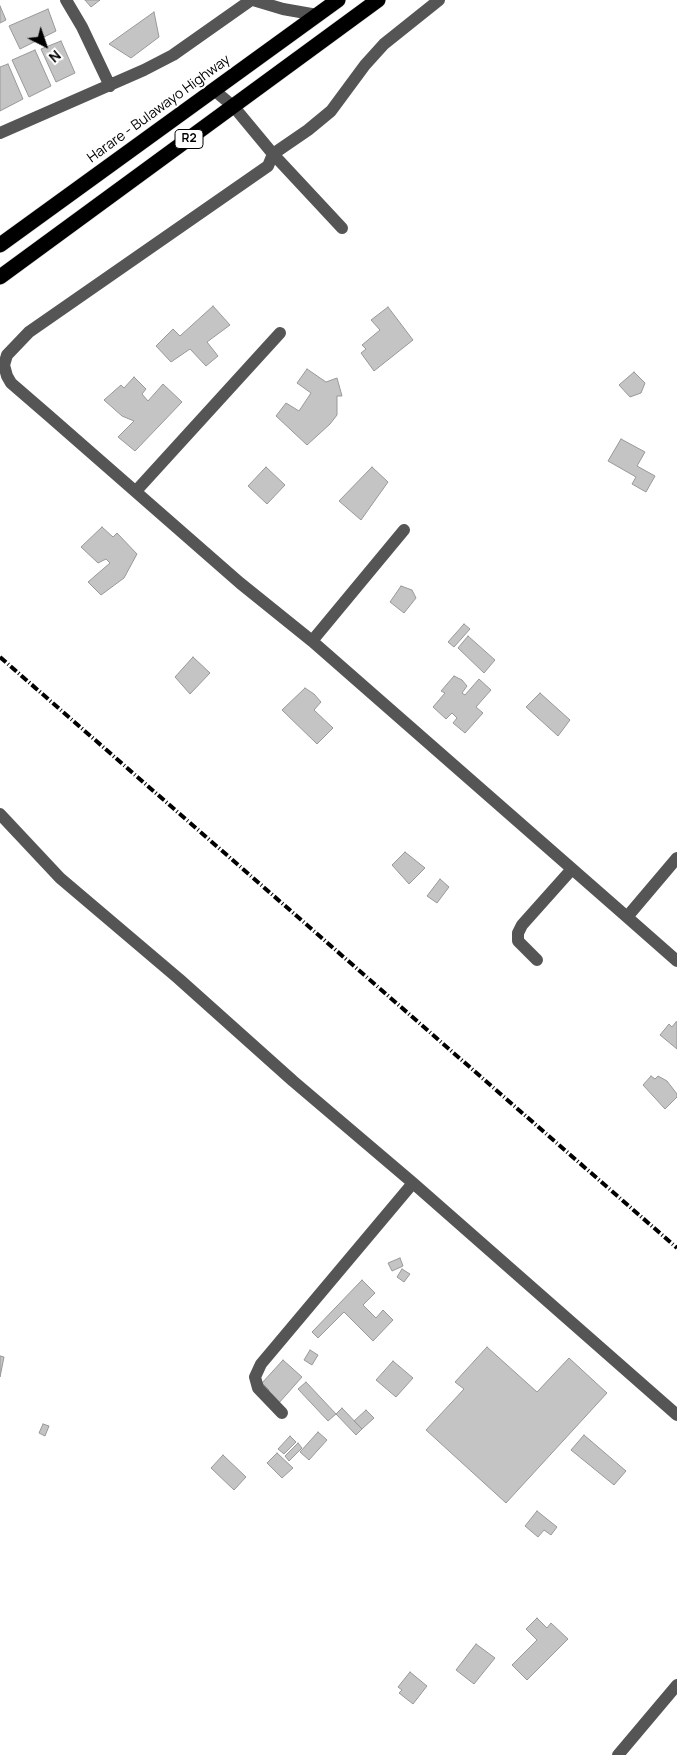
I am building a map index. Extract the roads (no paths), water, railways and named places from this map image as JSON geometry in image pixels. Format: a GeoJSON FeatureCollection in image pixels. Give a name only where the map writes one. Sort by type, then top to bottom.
{"type":"FeatureCollection","features":[{"type":"Feature","properties":{"kind":"highway","name":"Harare - Bulawayo Highway"},"geometry":{"type":"LineString","coordinates":[[0,245],[338,0]]}},
{"type":"Feature","properties":{"kind":"highway","name":"R2"},"geometry":{"type":"LineString","coordinates":[[0,277],[378,0]]}},
{"type":"Feature","properties":{"kind":"street"},"geometry":{"type":"LineString","coordinates":[[66,0],[82,27],[110,86]]}},
{"type":"Feature","properties":{"kind":"street"},"geometry":{"type":"LineString","coordinates":[[0,133],[110,86],[173,55],[234,5],[252,0],[317,16]]}},
{"type":"Feature","properties":{"kind":"street"},"geometry":{"type":"LineString","coordinates":[[439,0],[423,5],[365,64],[332,111],[273,154],[268,166],[30,332],[10,351],[4,361],[6,370],[11,383],[240,583],[312,641],[677,961]]}},
{"type":"Feature","properties":{"kind":"street"},"geometry":{"type":"LineString","coordinates":[[214,90],[234,107],[273,154],[342,228]]}},
{"type":"Feature","properties":{"kind":"street"},"geometry":{"type":"LineString","coordinates":[[136,491],[280,333]]}},
{"type":"Feature","properties":{"kind":"street"},"geometry":{"type":"LineString","coordinates":[[312,641],[404,530]]}},
{"type":"Feature","properties":{"kind":"street"},"geometry":{"type":"LineString","coordinates":[[0,814],[60,878],[179,979],[293,1081],[413,1182],[677,1415]]}},
{"type":"Feature","properties":{"kind":"street"},"geometry":{"type":"LineString","coordinates":[[627,917],[677,858]]}},
{"type":"Feature","properties":{"kind":"street"},"geometry":{"type":"LineString","coordinates":[[537,960],[518,941],[518,933],[522,925],[572,869]]}},
{"type":"Feature","properties":{"kind":"street"},"geometry":{"type":"LineString","coordinates":[[282,1413],[258,1388],[255,1377],[261,1364],[413,1182]]}},
{"type":"Feature","properties":{"kind":"street"},"geometry":{"type":"LineString","coordinates":[[618,1755],[677,1685]]}},
{"type":"Feature","properties":{"kind":"railway"},"geometry":{"type":"LineString","coordinates":[[0,657],[677,1248]]}}]}
